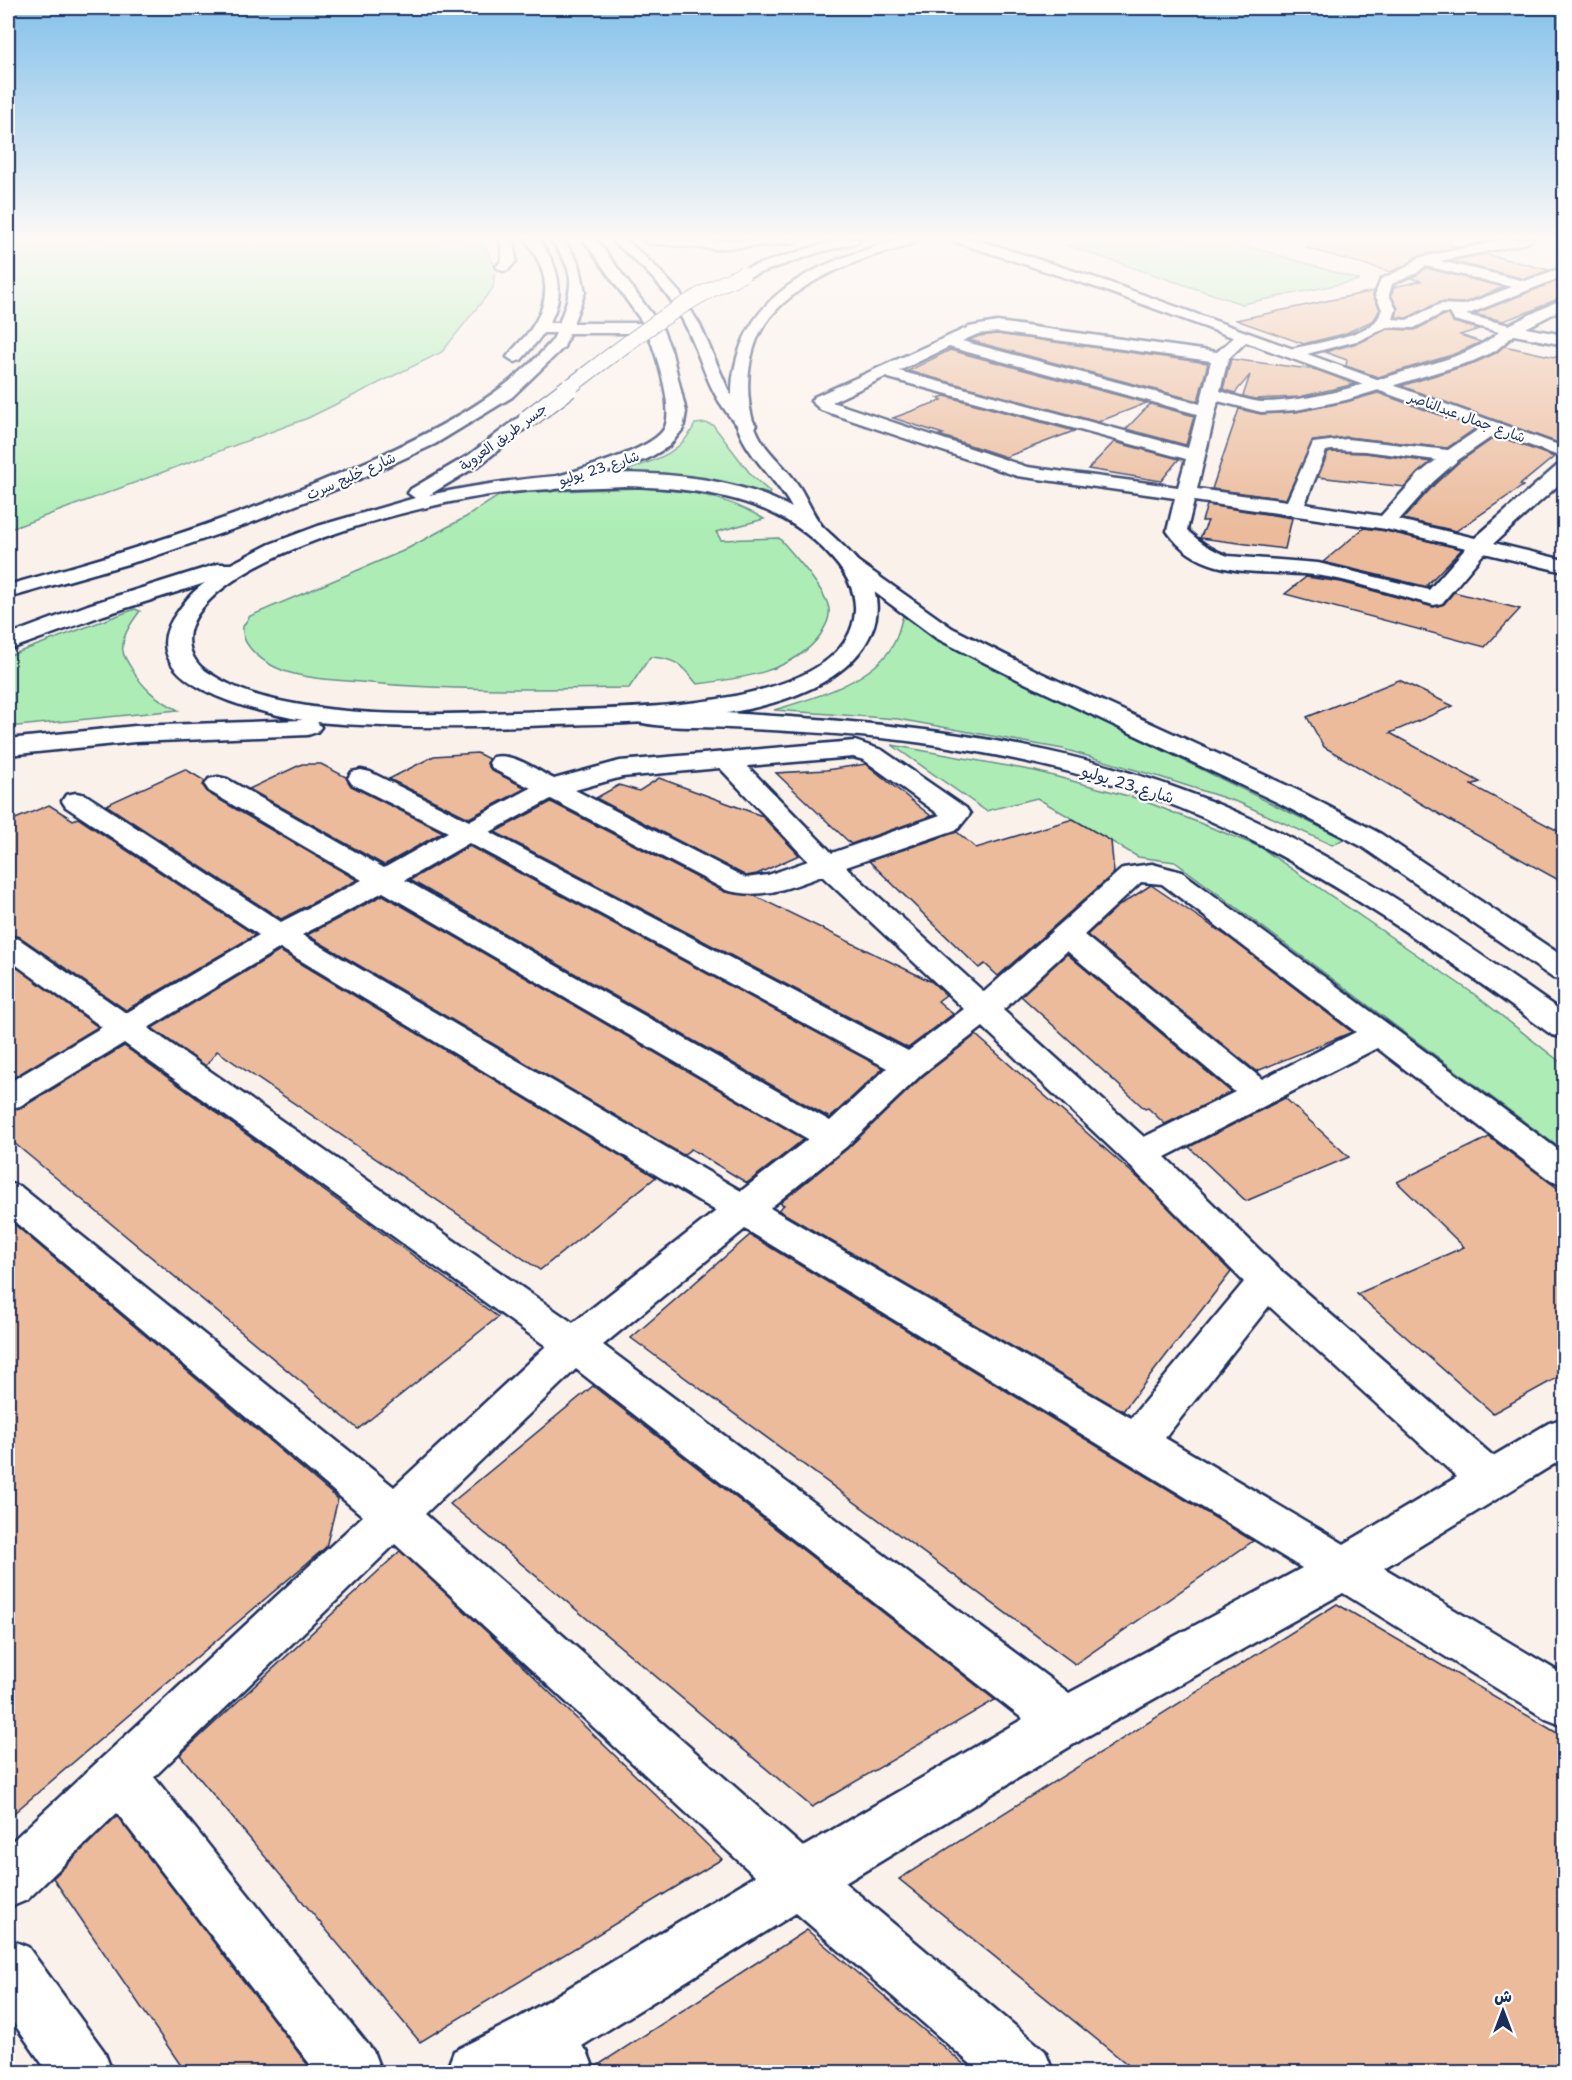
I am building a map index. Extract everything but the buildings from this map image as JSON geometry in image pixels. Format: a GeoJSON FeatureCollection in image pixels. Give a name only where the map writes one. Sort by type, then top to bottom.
{"type":"FeatureCollection","features":[{"type":"Feature","properties":{"kind":"main road"},"geometry":{"type":"LineString","coordinates":[[505,366],[533,336]]}},
{"type":"Feature","properties":{"kind":"main road","name":"شارع خليج سرت"},"geometry":{"type":"LineString","coordinates":[[8,592],[203,534],[293,501],[409,450],[453,427],[525,376],[546,356],[562,336]]}},
{"type":"Feature","properties":{"kind":"main road","name":"جسر طريق العروبة"},"geometry":{"type":"LineString","coordinates":[[377,513],[468,465],[502,442],[636,336]]}},
{"type":"Feature","properties":{"kind":"main road","name":"شارع 23 يوليو"},"geometry":{"type":"LineString","coordinates":[[551,484],[641,455],[663,442],[674,429],[677,412],[674,392],[657,336]]}},
{"type":"Feature","properties":{"kind":"main road"},"geometry":{"type":"LineString","coordinates":[[697,336],[720,392],[733,412],[747,425]]}},
{"type":"Feature","properties":{"kind":"main road"},"geometry":{"type":"LineString","coordinates":[[750,336],[739,378],[739,393],[747,425],[753,441],[794,492],[813,528]]}},
{"type":"Feature","properties":{"kind":"main road"},"geometry":{"type":"LineString","coordinates":[[963,336],[820,401],[827,406],[1024,472],[1294,508],[1386,523],[1564,566]]}},
{"type":"Feature","properties":{"kind":"main road"},"geometry":{"type":"LineString","coordinates":[[1064,336],[1220,357]]}},
{"type":"Feature","properties":{"kind":"main road"},"geometry":{"type":"LineString","coordinates":[[1292,353],[1353,336]]}},
{"type":"Feature","properties":{"kind":"main road"},"geometry":{"type":"LineString","coordinates":[[951,343],[1208,402],[1261,407],[1346,395],[1467,358],[1489,348],[1504,336]]}},
{"type":"Feature","properties":{"kind":"main road"},"geometry":{"type":"LineString","coordinates":[[1543,336],[1564,340]]}},
{"type":"Feature","properties":{"kind":"main road"},"geometry":{"type":"LineString","coordinates":[[1244,337],[1220,357],[1188,494],[1177,531],[1185,541],[1206,554],[1233,565],[1320,570],[1434,598],[1479,546],[1564,470]]}},
{"type":"Feature","properties":{"kind":"main road","name":"شارع جمال عبدالناصر"},"geometry":{"type":"LineString","coordinates":[[1244,337],[1564,453]]}},
{"type":"Feature","properties":{"kind":"main road"},"geometry":{"type":"LineString","coordinates":[[885,372],[1197,456]]}},
{"type":"Feature","properties":{"kind":"main road","name":"شارع خليج سرت"},"geometry":{"type":"LineString","coordinates":[[8,576],[169,527],[264,494],[380,445],[461,399]]}},
{"type":"Feature","properties":{"kind":"main road"},"geometry":{"type":"LineString","coordinates":[[1386,523],[1426,478],[1451,456],[1494,427]]}},
{"type":"Feature","properties":{"kind":"main road"},"geometry":{"type":"LineString","coordinates":[[1294,508],[1319,447],[1329,444],[1349,445],[1451,456]]}},
{"type":"Feature","properties":{"kind":"main road"},"geometry":{"type":"LineString","coordinates":[[8,643],[96,610],[245,564],[304,538],[377,513],[470,492],[551,484],[647,481],[712,488],[752,498],[791,512],[833,545],[849,564],[862,583],[867,603],[862,629],[856,642],[832,666],[797,685],[727,706],[632,716],[135,734],[8,747]]}},
{"type":"Feature","properties":{"kind":"main road"},"geometry":{"type":"LineString","coordinates":[[245,564],[200,597],[183,620],[178,632],[177,644],[180,657],[187,668],[200,680],[240,698],[281,709],[353,717],[440,722]]}},
{"type":"Feature","properties":{"kind":"main road"},"geometry":{"type":"LineString","coordinates":[[849,564],[944,633],[1033,678],[1289,797],[1371,840],[1564,970]]}},
{"type":"Feature","properties":{"kind":"main road","name":"شارع 23 يوليو"},"geometry":{"type":"LineString","coordinates":[[632,716],[874,730],[956,741],[1098,773],[1170,796],[1252,829],[1316,862],[1467,958],[1564,1028]]}},
{"type":"Feature","properties":{"kind":"main road"},"geometry":{"type":"LineString","coordinates":[[8,1098],[280,935],[552,788],[620,769],[844,749],[864,751],[882,761],[956,814],[948,823],[773,883],[747,887],[736,884],[552,788],[502,763]]}},
{"type":"Feature","properties":{"kind":"main road"},"geometry":{"type":"LineString","coordinates":[[726,759],[826,864],[1140,1154],[1268,1281],[1490,1480]]}},
{"type":"Feature","properties":{"kind":"main road"},"geometry":{"type":"LineString","coordinates":[[361,778],[469,832],[910,1066]]}},
{"type":"Feature","properties":{"kind":"main road"},"geometry":{"type":"LineString","coordinates":[[218,785],[833,1138]]}},
{"type":"Feature","properties":{"kind":"main road"},"geometry":{"type":"LineString","coordinates":[[76,801],[280,935],[1136,1443],[1564,1702]]}},
{"type":"Feature","properties":{"kind":"main road"},"geometry":{"type":"LineString","coordinates":[[8,1881],[118,1774],[396,1516],[574,1345],[833,1138],[910,1066],[983,1011],[1133,874],[1152,873],[1172,878],[1564,1172]]}},
{"type":"Feature","properties":{"kind":"main road"},"geometry":{"type":"LineString","coordinates":[[1065,934],[1259,1094]]}},
{"type":"Feature","properties":{"kind":"main road"},"geometry":{"type":"LineString","coordinates":[[8,945],[574,1345],[1066,1721]]}},
{"type":"Feature","properties":{"kind":"main road"},"geometry":{"type":"LineString","coordinates":[[1140,1154],[1381,1033]]}},
{"type":"Feature","properties":{"kind":"main road"},"geometry":{"type":"LineString","coordinates":[[8,1196],[396,1516],[799,1880],[1024,2073]]}},
{"type":"Feature","properties":{"kind":"main road"},"geometry":{"type":"LineString","coordinates":[[1136,1443],[1268,1281]]}},
{"type":"Feature","properties":{"kind":"main road"},"geometry":{"type":"LineString","coordinates":[[475,2073],[552,2056],[799,1880],[1066,1721],[1343,1569],[1564,1436]]}},
{"type":"Feature","properties":{"kind":"main road"},"geometry":{"type":"LineString","coordinates":[[118,1774],[352,2073]]}},
{"type":"Feature","properties":{"kind":"main road"},"geometry":{"type":"LineString","coordinates":[[8,1967],[83,2073]]}},
{"type":"Feature","properties":{"kind":"green space"},"geometry":{"type":"Polygon","coordinates":[[[8,336],[455,336],[442,352],[308,418],[8,530],[8,336]]]}},
{"type":"Feature","properties":{"kind":"green space"},"geometry":{"type":"Polygon","coordinates":[[[695,424],[713,425],[752,476],[770,492],[769,494],[693,479],[617,474],[662,457],[681,444],[695,424]]]}},
{"type":"Feature","properties":{"kind":"green space"},"geometry":{"type":"Polygon","coordinates":[[[642,488],[674,490],[705,496],[735,505],[764,519],[716,532],[721,540],[779,538],[800,562],[822,592],[829,609],[826,625],[810,647],[797,657],[765,671],[713,682],[697,684],[687,672],[672,661],[650,657],[629,688],[499,689],[402,686],[305,676],[270,665],[250,649],[243,635],[243,627],[250,616],[403,551],[466,517],[503,493],[642,488]]]}},
{"type":"Feature","properties":{"kind":"green space"},"geometry":{"type":"Polygon","coordinates":[[[135,609],[140,611],[125,635],[124,656],[145,687],[156,697],[178,710],[8,727],[8,656],[135,609]]]}},
{"type":"Feature","properties":{"kind":"green space"},"geometry":{"type":"Polygon","coordinates":[[[903,616],[943,643],[1344,839],[1332,845],[1240,803],[1063,749],[898,719],[774,710],[841,687],[873,668],[894,643],[903,616]]]}},
{"type":"Feature","properties":{"kind":"green space"},"geometry":{"type":"Polygon","coordinates":[[[892,745],[1035,771],[1139,799],[1260,847],[1474,994],[1564,1065],[1564,1151],[1175,862],[1138,857],[1037,798],[986,811],[892,745]]]}}]}
